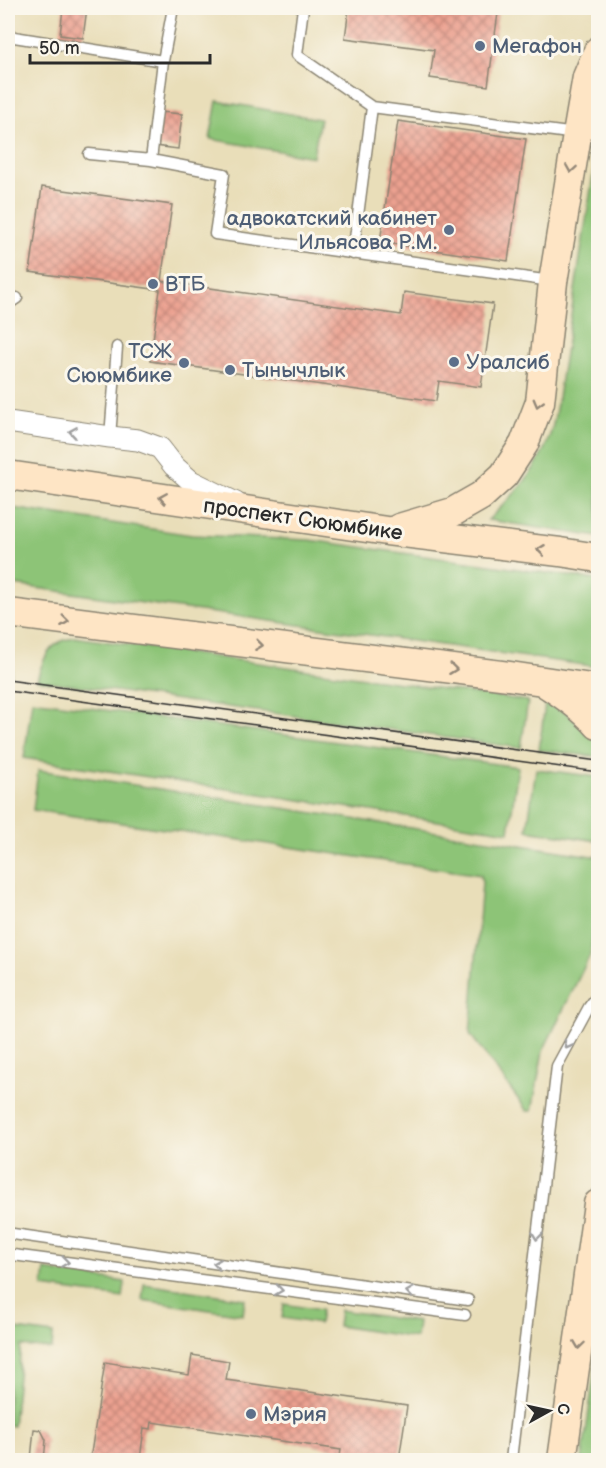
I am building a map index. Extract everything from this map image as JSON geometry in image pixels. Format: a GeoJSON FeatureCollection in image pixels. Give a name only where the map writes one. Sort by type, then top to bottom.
{"type":"FeatureCollection","features":[{"type":"Feature","properties":{"kind":"main road"},"geometry":{"type":"LineString","coordinates":[[387,531],[453,512],[481,496],[504,475],[524,444],[540,402],[553,282],[577,135],[587,77],[598,51]]}},
{"type":"Feature","properties":{"kind":"main road","name":"проспект Сююмбике"},"geometry":{"type":"LineString","coordinates":[[13,479],[598,558]]}},
{"type":"Feature","properties":{"kind":"main road"},"geometry":{"type":"LineString","coordinates":[[8,613],[598,689]]}},
{"type":"Feature","properties":{"kind":"main road"},"geometry":{"type":"LineString","coordinates":[[541,680],[565,696],[598,725]]}},
{"type":"Feature","properties":{"kind":"main road"},"geometry":{"type":"LineString","coordinates":[[562,1461],[598,1204]]}},
{"type":"Feature","properties":{"kind":"street"},"geometry":{"type":"LineString","coordinates":[[8,422],[138,440],[159,448],[191,481],[255,512]]}},
{"type":"Feature","properties":{"kind":"lane"},"geometry":{"type":"LineString","coordinates":[[150,160],[172,8]]}},
{"type":"Feature","properties":{"kind":"lane"},"geometry":{"type":"LineString","coordinates":[[303,8],[297,55],[372,106],[577,135]]}},
{"type":"Feature","properties":{"kind":"lane"},"geometry":{"type":"LineString","coordinates":[[8,36],[163,61]]}},
{"type":"Feature","properties":{"kind":"lane"},"geometry":{"type":"LineString","coordinates":[[353,254],[372,106]]}},
{"type":"Feature","properties":{"kind":"lane"},"geometry":{"type":"LineString","coordinates":[[89,154],[150,160],[224,174],[215,234],[553,282]]}},
{"type":"Feature","properties":{"kind":"lane"},"geometry":{"type":"LineString","coordinates":[[110,437],[117,347]]}},
{"type":"Feature","properties":{"kind":"lane"},"geometry":{"type":"LineString","coordinates":[[511,1461],[557,1066],[598,995]]}},
{"type":"Feature","properties":{"kind":"lane"},"geometry":{"type":"LineString","coordinates":[[8,1235],[468,1300]]}},
{"type":"Feature","properties":{"kind":"lane"},"geometry":{"type":"LineString","coordinates":[[8,1256],[24,1256],[465,1315]]}},
{"type":"Feature","properties":{"kind":"green space"},"geometry":{"type":"Polygon","coordinates":[[[217,101],[320,119],[313,157],[210,139],[217,101]]]}},
{"type":"Feature","properties":{"kind":"green space"},"geometry":{"type":"Polygon","coordinates":[[[598,144],[598,537],[488,520],[517,491],[533,470],[552,429],[598,144]]]}},
{"type":"Feature","properties":{"kind":"green space"},"geometry":{"type":"Polygon","coordinates":[[[8,509],[192,535],[309,540],[598,580],[598,667],[8,584],[8,509]]]}},
{"type":"Feature","properties":{"kind":"green space"},"geometry":{"type":"Polygon","coordinates":[[[74,637],[528,701],[521,748],[37,680],[42,664],[51,649],[60,642],[74,637]]]}},
{"type":"Feature","properties":{"kind":"green space"},"geometry":{"type":"Polygon","coordinates":[[[8,638],[13,654],[11,675],[8,675],[8,638]]]}},
{"type":"Feature","properties":{"kind":"green space"},"geometry":{"type":"Polygon","coordinates":[[[32,700],[518,767],[509,832],[24,758],[32,700]]]}},
{"type":"Feature","properties":{"kind":"green space"},"geometry":{"type":"Polygon","coordinates":[[[545,704],[565,712],[598,738],[598,757],[539,750],[545,704]]]}},
{"type":"Feature","properties":{"kind":"green space"},"geometry":{"type":"Polygon","coordinates":[[[536,769],[598,777],[598,841],[527,830],[536,769]]]}},
{"type":"Feature","properties":{"kind":"green space"},"geometry":{"type":"Polygon","coordinates":[[[38,770],[598,857],[598,897],[590,955],[543,1051],[532,1111],[527,1111],[470,1034],[481,875],[33,810],[38,770]]]}},
{"type":"Feature","properties":{"kind":"green space"},"geometry":{"type":"Polygon","coordinates":[[[45,1270],[125,1282],[123,1298],[43,1287],[45,1270]]]}},
{"type":"Feature","properties":{"kind":"green space"},"geometry":{"type":"Polygon","coordinates":[[[144,1284],[245,1299],[243,1315],[142,1300],[144,1284]]]}},
{"type":"Feature","properties":{"kind":"green space"},"geometry":{"type":"Polygon","coordinates":[[[284,1304],[321,1310],[319,1324],[282,1318],[284,1304]]]}},
{"type":"Feature","properties":{"kind":"green space"},"geometry":{"type":"Polygon","coordinates":[[[340,1310],[418,1322],[416,1338],[338,1326],[340,1310]]]}},
{"type":"Feature","properties":{"kind":"green space"},"geometry":{"type":"Polygon","coordinates":[[[8,1328],[53,1334],[52,1349],[21,1346],[13,1426],[8,1425],[8,1328]]]}},
{"type":"Feature","properties":{"kind":"green space"},"geometry":{"type":"Polygon","coordinates":[[[598,1347],[598,1460],[582,1460],[598,1347]]]}},
{"type":"Feature","properties":{"kind":"building"},"geometry":{"type":"Polygon","coordinates":[[[63,8],[87,8],[83,38],[60,35],[63,8]]]}},
{"type":"Feature","properties":{"kind":"building"},"geometry":{"type":"Polygon","coordinates":[[[349,8],[489,8],[488,12],[498,13],[488,86],[430,78],[434,50],[345,38],[349,8]]]}},
{"type":"Feature","properties":{"kind":"building"},"geometry":{"type":"Polygon","coordinates":[[[160,112],[182,114],[178,149],[155,146],[160,112]]]}},
{"type":"Feature","properties":{"kind":"building"},"geometry":{"type":"Polygon","coordinates":[[[398,121],[526,139],[508,261],[380,242],[398,121]]]}},
{"type":"Feature","properties":{"kind":"building"},"geometry":{"type":"Polygon","coordinates":[[[42,187],[172,205],[161,281],[401,315],[404,292],[493,304],[481,387],[439,381],[436,401],[150,361],[160,290],[30,272],[42,187]]]}},
{"type":"Feature","properties":{"kind":"building","name":"Мэрия"},"geometry":{"type":"Polygon","coordinates":[[[192,1355],[229,1361],[226,1380],[407,1406],[399,1460],[346,1460],[346,1457],[340,1456],[341,1450],[152,1422],[151,1429],[144,1428],[140,1460],[90,1460],[105,1362],[189,1375],[192,1355]]]}},
{"type":"Feature","properties":{"kind":"building"},"geometry":{"type":"Polygon","coordinates":[[[34,1429],[41,1430],[46,1440],[44,1460],[31,1459],[34,1429]]]}},
{"type":"Feature","properties":{"kind":"tram line"},"geometry":{"type":"LineString","coordinates":[[8,680],[598,761]]}},
{"type":"Feature","properties":{"kind":"tram line"},"geometry":{"type":"LineString","coordinates":[[8,691],[598,772]]}},
{"type":"Feature","properties":{"kind":"place","name":"Мегафон"},"geometry":{"type":"Point","coordinates":[480,46]}},
{"type":"Feature","properties":{"kind":"place","name":"адвокатский кабинет Ильясова Р.М."},"geometry":{"type":"Point","coordinates":[449,230]}},
{"type":"Feature","properties":{"kind":"place","name":"ВТБ"},"geometry":{"type":"Point","coordinates":[153,284]}},
{"type":"Feature","properties":{"kind":"place","name":"Уралсиб"},"geometry":{"type":"Point","coordinates":[454,362]}},
{"type":"Feature","properties":{"kind":"place","name":"ТСЖ Сююмбике"},"geometry":{"type":"Point","coordinates":[184,363]}},
{"type":"Feature","properties":{"kind":"place","name":"Тынычлык"},"geometry":{"type":"Point","coordinates":[230,370]}},
{"type":"Feature","properties":{"kind":"place","name":"Мэрия"},"geometry":{"type":"Point","coordinates":[251,1414]}}]}
